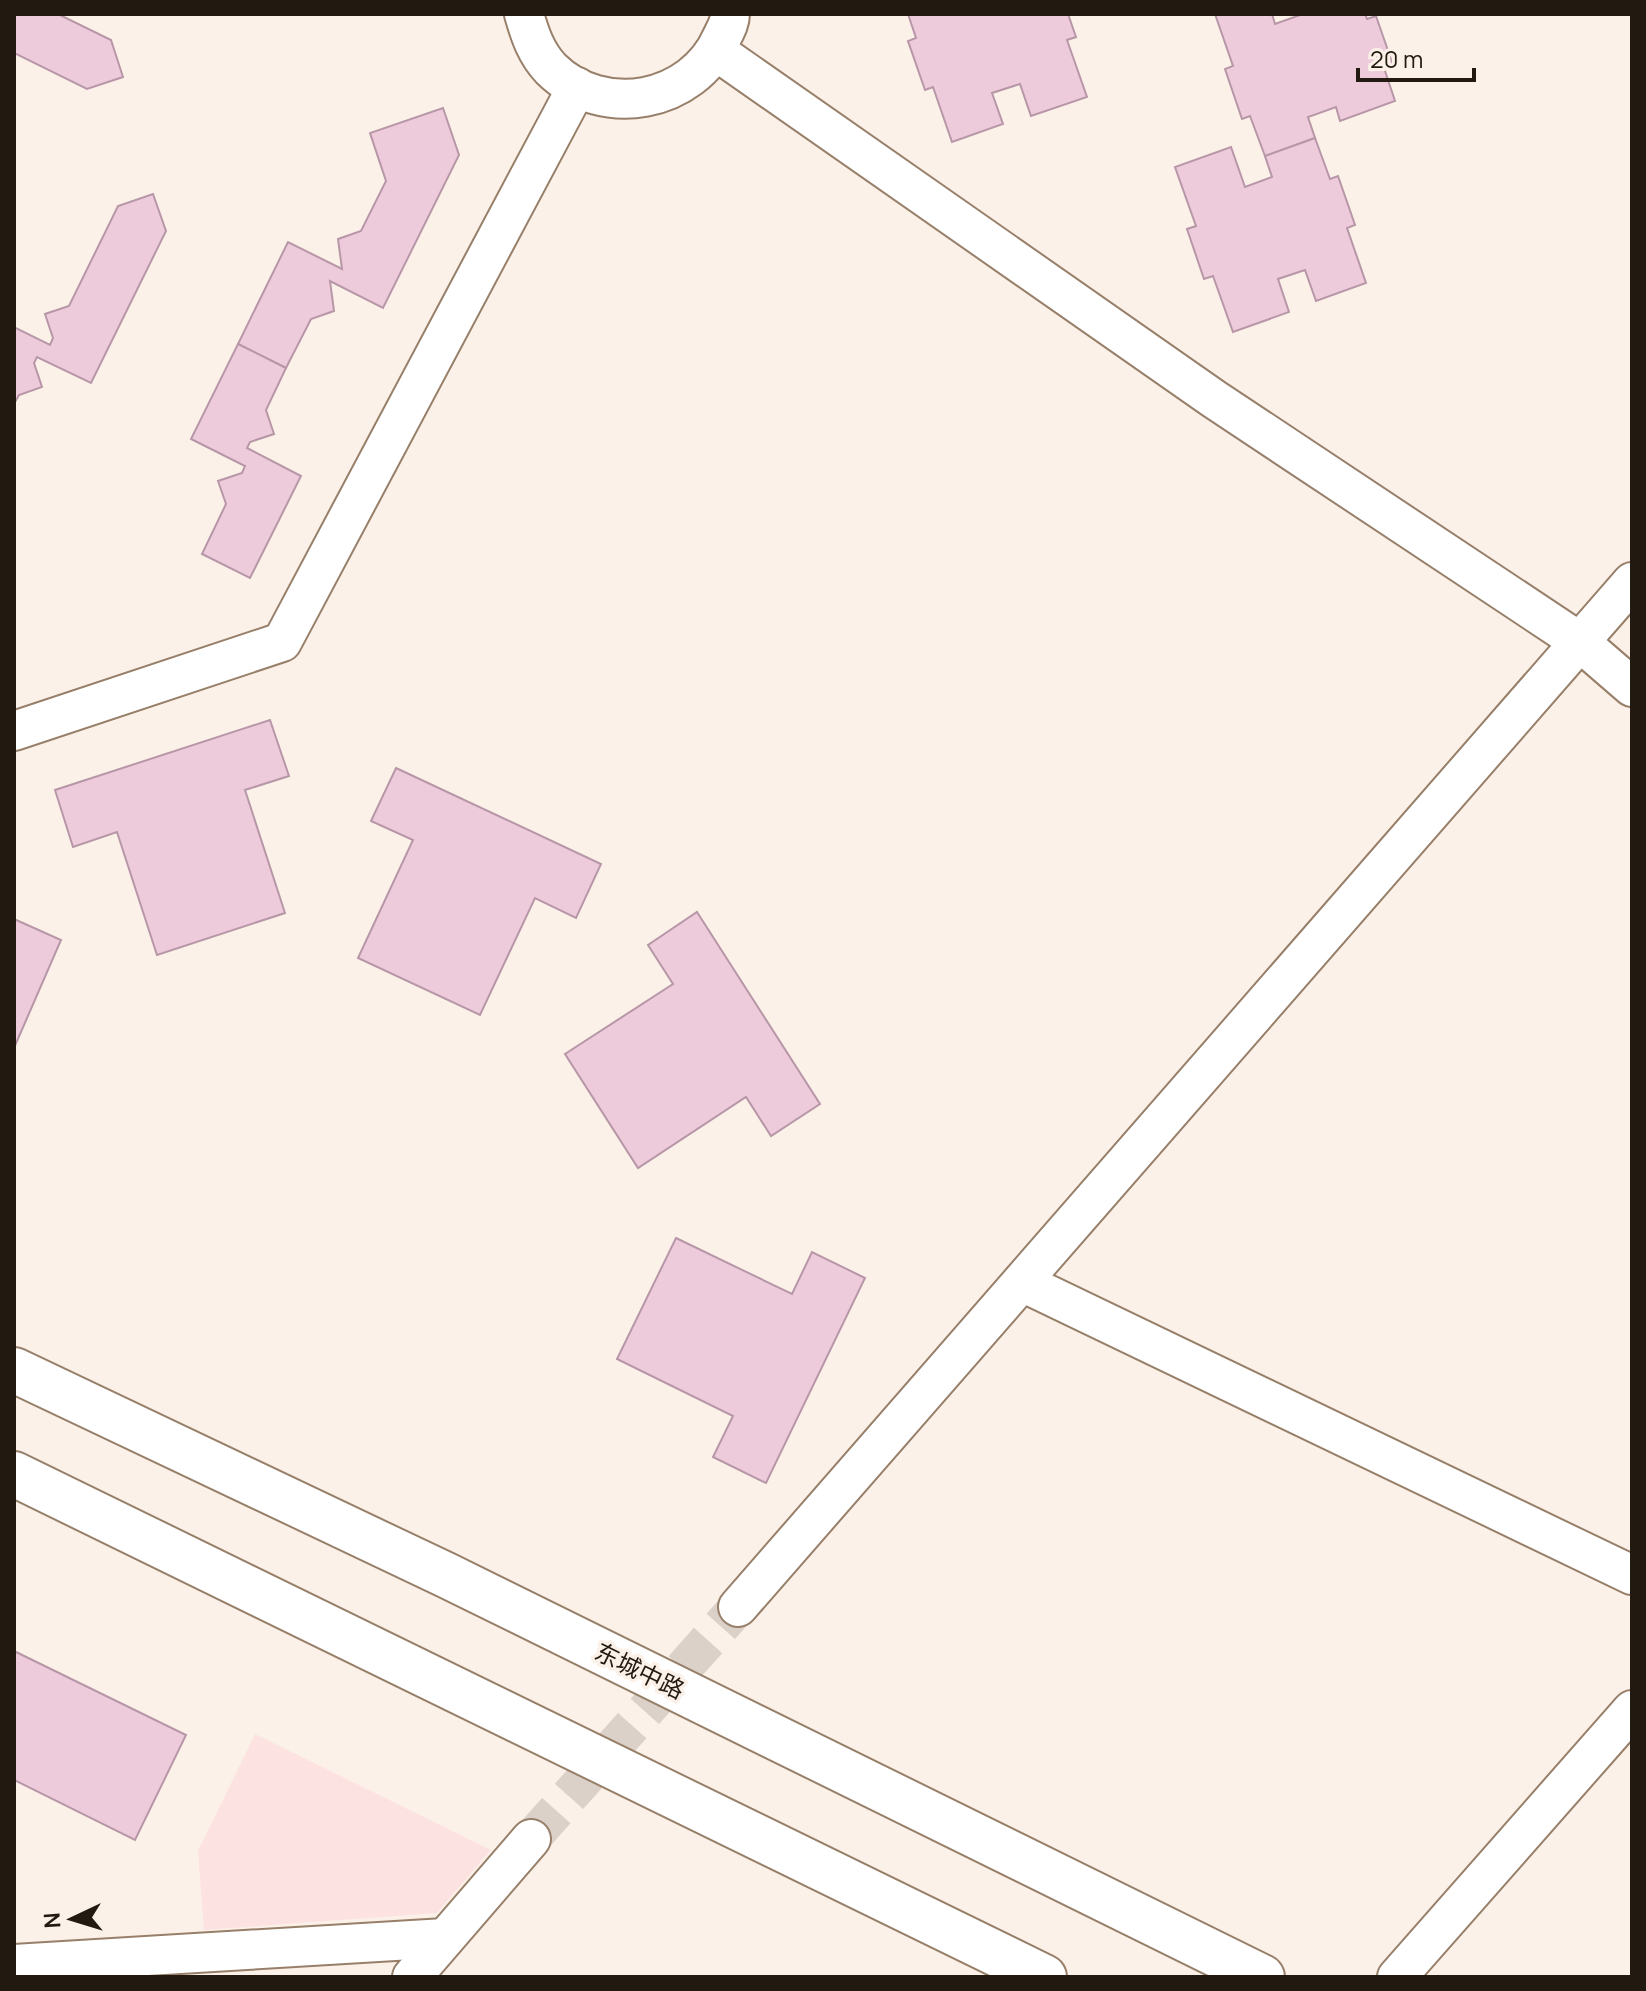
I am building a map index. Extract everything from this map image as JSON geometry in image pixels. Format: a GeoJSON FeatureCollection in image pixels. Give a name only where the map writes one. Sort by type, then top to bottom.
{"type":"FeatureCollection","features":[{"type":"Feature","properties":{"kind":"main road","name":"东城中路"},"geometry":{"type":"LineString","coordinates":[[14,1370],[446,1575],[1262,1977]]}},
{"type":"Feature","properties":{"kind":"main road"},"geometry":{"type":"LineString","coordinates":[[14,1474],[1044,1977]]}},
{"type":"Feature","properties":{"kind":"street"},"geometry":{"type":"LineString","coordinates":[[524,14],[533,45],[552,69],[594,95],[622,100],[648,98],[685,83],[698,73],[716,51],[730,14]]}},
{"type":"Feature","properties":{"kind":"street"},"geometry":{"type":"LineString","coordinates":[[716,51],[1214,399],[1580,642],[1632,687]]}},
{"type":"Feature","properties":{"kind":"street"},"geometry":{"type":"LineString","coordinates":[[14,731],[282,642],[577,87]]}},
{"type":"Feature","properties":{"kind":"street"},"geometry":{"type":"LineString","coordinates":[[738,1607],[1632,582]]}},
{"type":"Feature","properties":{"kind":"street"},"geometry":{"type":"LineString","coordinates":[[1022,1282],[1632,1575]]}},
{"type":"Feature","properties":{"kind":"street"},"geometry":{"type":"LineString","coordinates":[[1397,1977],[1632,1710]]}},
{"type":"Feature","properties":{"kind":"street"},"geometry":{"type":"LineString","coordinates":[[412,1977],[531,1839]]}},
{"type":"Feature","properties":{"kind":"street"},"geometry":{"type":"LineString","coordinates":[[14,1964],[445,1938]]}},
{"type":"Feature","properties":{"kind":"shaded area"},"geometry":{"type":"Polygon","coordinates":[[[255,1734],[491,1850],[437,1913],[204,1930],[198,1851],[255,1734]]]}},
{"type":"Feature","properties":{"kind":"building"},"geometry":{"type":"Polygon","coordinates":[[[14,14],[58,14],[111,40],[123,77],[87,89],[14,53],[14,14]]]}},
{"type":"Feature","properties":{"kind":"building"},"geometry":{"type":"Polygon","coordinates":[[[908,14],[1068,14],[1076,37],[1067,40],[1087,97],[1031,116],[1020,84],[992,93],[1003,124],[952,142],[933,87],[925,90],[908,41],[916,38],[908,14]]]}},
{"type":"Feature","properties":{"kind":"building"},"geometry":{"type":"Polygon","coordinates":[[[1215,14],[1272,14],[1275,24],[1303,14],[1365,14],[1367,19],[1376,16],[1393,65],[1384,68],[1395,101],[1340,121],[1336,107],[1308,117],[1315,138],[1265,156],[1250,116],[1242,119],[1225,69],[1233,66],[1215,14]]]}},
{"type":"Feature","properties":{"kind":"building"},"geometry":{"type":"Polygon","coordinates":[[[443,108],[459,155],[383,308],[330,281],[334,311],[311,319],[286,368],[238,344],[288,242],[342,269],[338,239],[361,231],[386,181],[370,133],[443,108]]]}},
{"type":"Feature","properties":{"kind":"building"},"geometry":{"type":"Polygon","coordinates":[[[1315,138],[1330,179],[1338,176],[1355,225],[1347,228],[1366,283],[1316,301],[1305,270],[1278,279],[1289,312],[1233,332],[1213,276],[1204,279],[1187,229],[1196,226],[1175,167],[1231,147],[1245,187],[1272,177],[1265,156],[1315,138]]]}},
{"type":"Feature","properties":{"kind":"building"},"geometry":{"type":"Polygon","coordinates":[[[153,194],[166,231],[91,383],[37,357],[34,363],[42,387],[19,395],[14,404],[14,327],[50,345],[53,338],[45,314],[69,306],[118,206],[153,194]]]}},
{"type":"Feature","properties":{"kind":"building"},"geometry":{"type":"Polygon","coordinates":[[[238,344],[286,368],[266,410],[274,434],[250,442],[247,448],[301,476],[250,578],[202,554],[226,504],[218,481],[242,473],[245,466],[191,439],[238,344]]]}},
{"type":"Feature","properties":{"kind":"building"},"geometry":{"type":"Polygon","coordinates":[[[270,720],[289,776],[245,790],[285,913],[157,955],[117,832],[73,847],[55,790],[270,720]]]}},
{"type":"Feature","properties":{"kind":"building"},"geometry":{"type":"Polygon","coordinates":[[[396,768],[601,864],[576,918],[535,898],[480,1015],[358,958],[413,840],[371,821],[396,768]]]}},
{"type":"Feature","properties":{"kind":"building"},"geometry":{"type":"Polygon","coordinates":[[[697,912],[820,1104],[771,1136],[746,1097],[638,1168],[565,1054],[673,984],[648,945],[697,912]]]}},
{"type":"Feature","properties":{"kind":"building"},"geometry":{"type":"Polygon","coordinates":[[[14,919],[61,940],[14,1048],[14,919]]]}},
{"type":"Feature","properties":{"kind":"building"},"geometry":{"type":"Polygon","coordinates":[[[676,1238],[792,1294],[812,1252],[865,1278],[766,1483],[713,1457],[733,1416],[617,1359],[676,1238]]]}},
{"type":"Feature","properties":{"kind":"building"},"geometry":{"type":"Polygon","coordinates":[[[14,1651],[186,1735],[135,1840],[14,1780],[14,1651]]]}},
{"type":"Feature","properties":{"kind":"tunnel"},"geometry":{"type":"LineString","coordinates":[[531,1839],[738,1607]]}}]}
